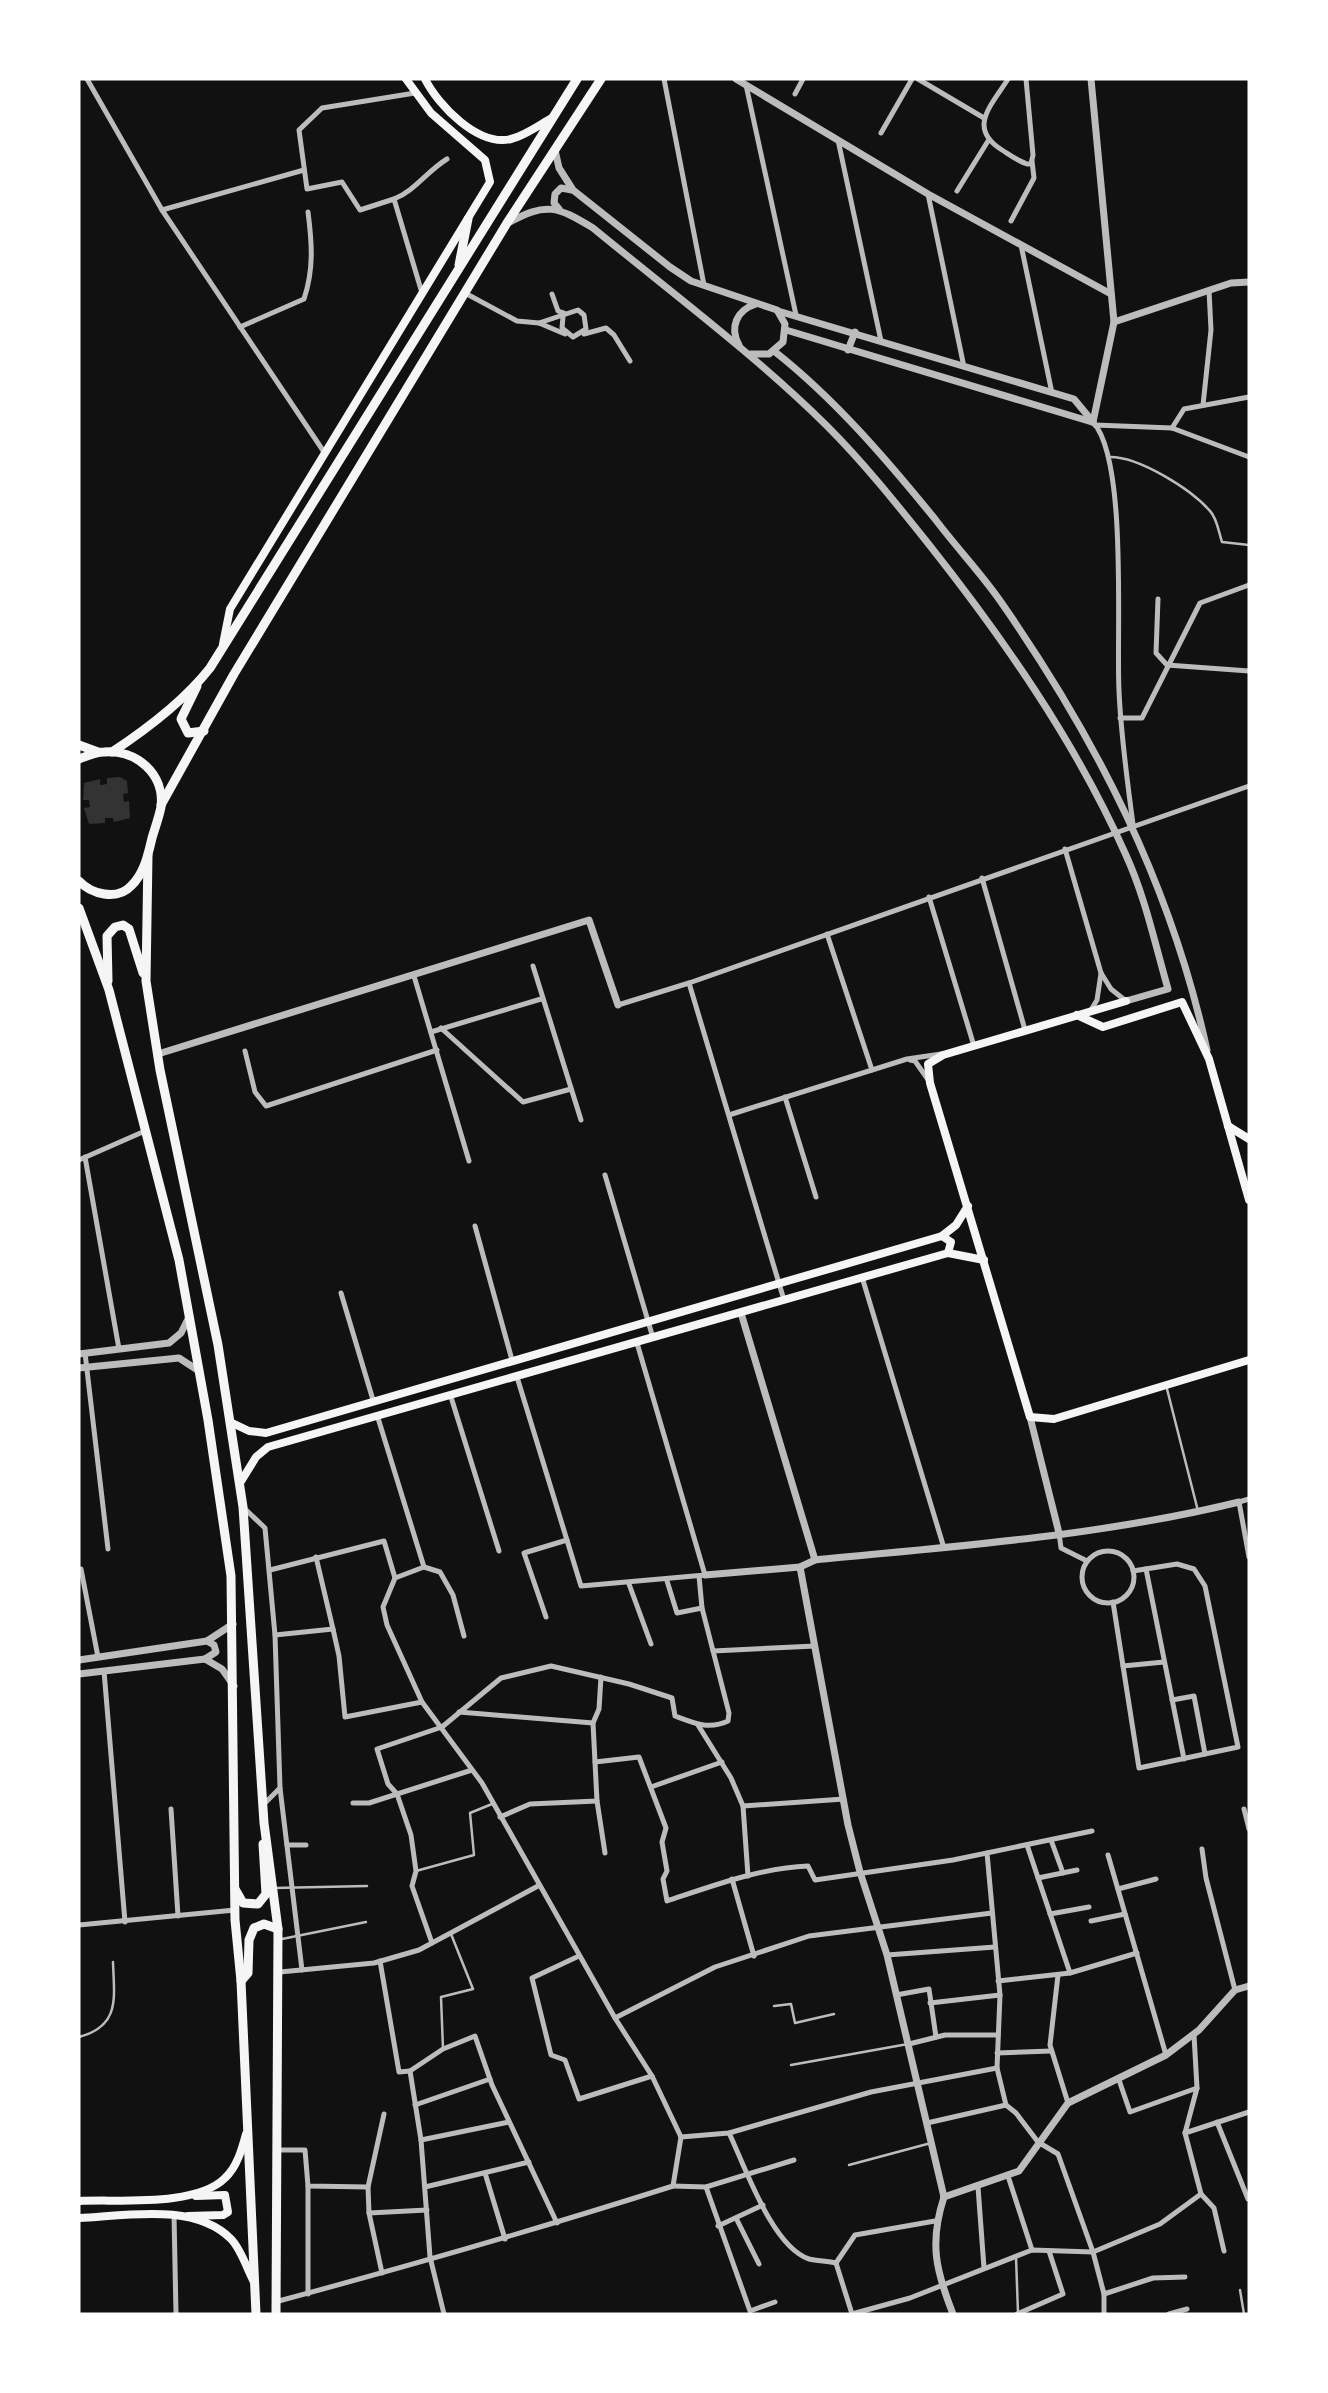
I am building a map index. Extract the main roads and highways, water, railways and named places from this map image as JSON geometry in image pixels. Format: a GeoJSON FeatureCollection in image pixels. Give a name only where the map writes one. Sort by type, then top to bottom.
{"type":"FeatureCollection","features":[{"type":"Feature","properties":{"kind":"main road"},"geometry":{"type":"LineString","coordinates":[[222,651],[230,609],[490,182],[488,165],[431,113],[406,79]]}},
{"type":"Feature","properties":{"kind":"main road"},"geometry":{"type":"LineString","coordinates":[[425,79],[448,110],[487,137],[512,139],[550,119]]}},
{"type":"Feature","properties":{"kind":"main road"},"geometry":{"type":"LineString","coordinates":[[205,730],[188,733],[181,719],[200,681],[222,651],[577,79]]}},
{"type":"Feature","properties":{"kind":"main road"},"geometry":{"type":"LineString","coordinates":[[79,880],[88,890],[98,893],[124,891],[141,875],[161,805],[170,785],[205,730],[234,674],[508,223],[601,79]]}},
{"type":"Feature","properties":{"kind":"main road"},"geometry":{"type":"LineString","coordinates":[[458,272],[468,219]]}},
{"type":"Feature","properties":{"kind":"main road"},"geometry":{"type":"LineString","coordinates":[[112,752],[137,735],[200,681]]}},
{"type":"Feature","properties":{"kind":"main road"},"geometry":{"type":"LineString","coordinates":[[79,745],[98,752],[130,755],[151,771],[159,783],[161,805]]}},
{"type":"Feature","properties":{"kind":"main road"},"geometry":{"type":"LineString","coordinates":[[79,759],[98,752]]}},
{"type":"Feature","properties":{"kind":"main road"},"geometry":{"type":"LineString","coordinates":[[146,981],[148,855]]}},
{"type":"Feature","properties":{"kind":"main road"},"geometry":{"type":"LineString","coordinates":[[79,908],[108,990],[190,1312],[231,1576],[234,1910],[249,2125],[256,2314]]}},
{"type":"Feature","properties":{"kind":"main road"},"geometry":{"type":"LineString","coordinates":[[108,990],[107,936],[115,927],[123,925],[129,929],[146,981],[158,1054],[212,1313],[243,1507],[263,1805],[266,1894],[258,1904],[250,1905],[243,1903],[235,1887]]}},
{"type":"Feature","properties":{"kind":"main road"},"geometry":{"type":"LineString","coordinates":[[1126,1000],[953,1052],[933,1059],[928,1064],[930,1083],[1030,1417],[1054,1419],[1249,1360]]}},
{"type":"Feature","properties":{"kind":"main road"},"geometry":{"type":"LineString","coordinates":[[1077,1015],[1103,1027],[1182,1002],[1209,1059],[1249,1200]]}},
{"type":"Feature","properties":{"kind":"main road"},"geometry":{"type":"LineString","coordinates":[[1226,1125],[1249,1139]]}},
{"type":"Feature","properties":{"kind":"main road"},"geometry":{"type":"LineString","coordinates":[[230,1422],[248,1431],[266,1433],[942,1236],[956,1225],[968,1206]]}},
{"type":"Feature","properties":{"kind":"main road"},"geometry":{"type":"LineString","coordinates":[[942,1236],[951,1242],[948,1253]]}},
{"type":"Feature","properties":{"kind":"main road"},"geometry":{"type":"LineString","coordinates":[[240,1483],[256,1457],[268,1447],[378,1418],[948,1253],[984,1260]]}},
{"type":"Feature","properties":{"kind":"main road"},"geometry":{"type":"LineString","coordinates":[[512,1360],[517,1377]]}},
{"type":"Feature","properties":{"kind":"main road"},"geometry":{"type":"LineString","coordinates":[[373,1401],[378,1418]]}},
{"type":"Feature","properties":{"kind":"main road"},"geometry":{"type":"LineString","coordinates":[[264,1823],[279,1940],[276,2314]]}},
{"type":"Feature","properties":{"kind":"main road"},"geometry":{"type":"LineString","coordinates":[[241,1981],[248,1973],[249,1940],[254,1928],[264,1924],[278,1929]]}},
{"type":"Feature","properties":{"kind":"main road"},"geometry":{"type":"LineString","coordinates":[[190,2196],[225,2178],[242,2149],[249,2125]]}},
{"type":"Feature","properties":{"kind":"main road"},"geometry":{"type":"LineString","coordinates":[[79,2201],[225,2195],[228,2212],[223,2215],[79,2218]]}},
{"type":"Feature","properties":{"kind":"main road"},"geometry":{"type":"LineString","coordinates":[[177,2215],[216,2228],[233,2241],[254,2283]]}}]}
